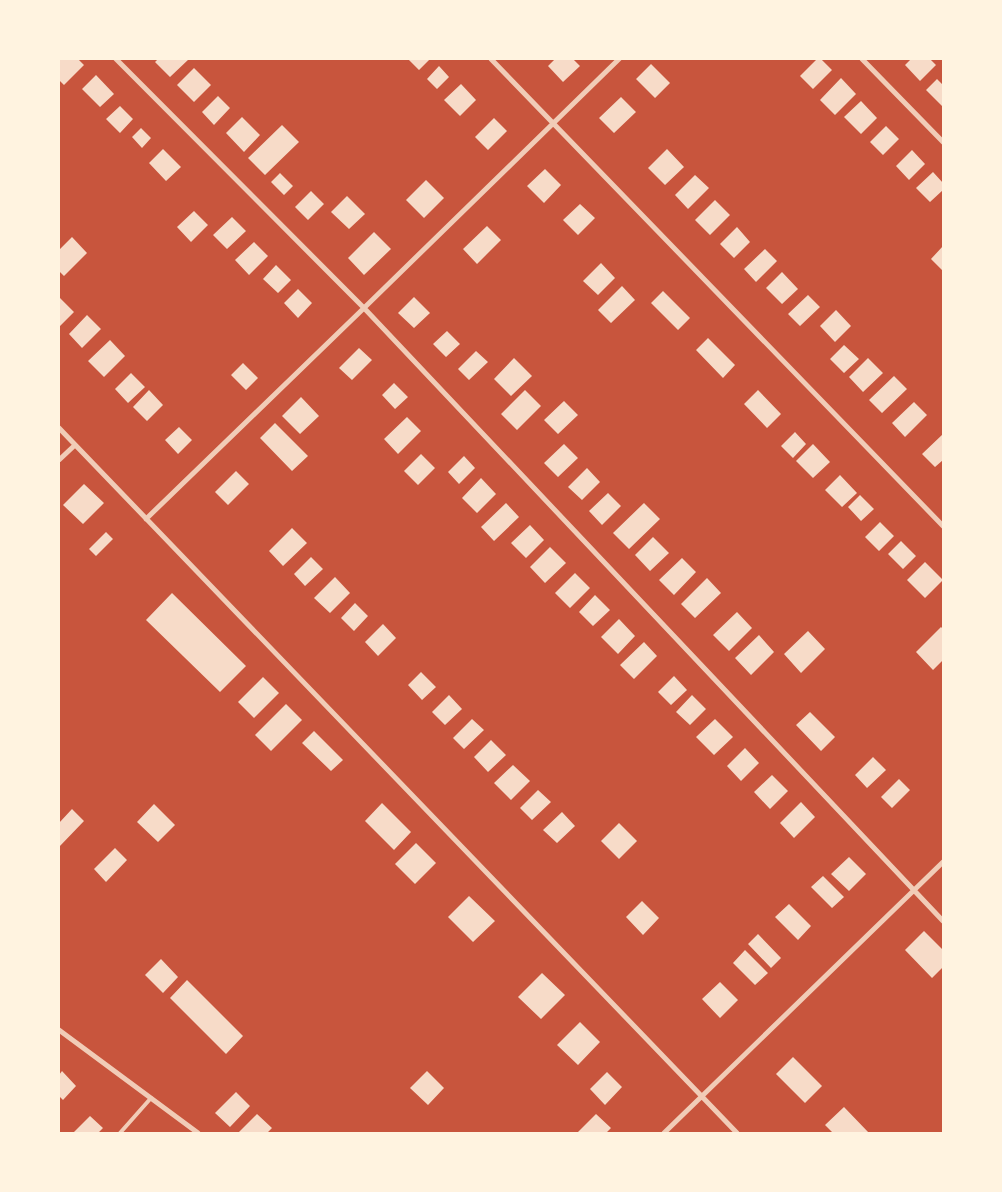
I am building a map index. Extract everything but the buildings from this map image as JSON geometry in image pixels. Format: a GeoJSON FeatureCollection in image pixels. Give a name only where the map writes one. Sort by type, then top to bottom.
{"type":"FeatureCollection","features":[{"type":"Feature","properties":{"kind":"street"},"geometry":{"type":"LineString","coordinates":[[116,59],[364,308],[943,920]]}},
{"type":"Feature","properties":{"kind":"street"},"geometry":{"type":"LineString","coordinates":[[491,59],[943,526]]}},
{"type":"Feature","properties":{"kind":"street"},"geometry":{"type":"LineString","coordinates":[[146,519],[618,59]]}},
{"type":"Feature","properties":{"kind":"street"},"geometry":{"type":"LineString","coordinates":[[862,59],[943,142]]}},
{"type":"Feature","properties":{"kind":"street"},"geometry":{"type":"LineString","coordinates":[[59,428],[737,1133]]}},
{"type":"Feature","properties":{"kind":"street"},"geometry":{"type":"LineString","coordinates":[[59,460],[75,444]]}},
{"type":"Feature","properties":{"kind":"street"},"geometry":{"type":"LineString","coordinates":[[664,1133],[943,862]]}},
{"type":"Feature","properties":{"kind":"street"},"geometry":{"type":"LineString","coordinates":[[59,1030],[198,1133]]}},
{"type":"Feature","properties":{"kind":"lane"},"geometry":{"type":"LineString","coordinates":[[120,1133],[151,1098]]}}]}
